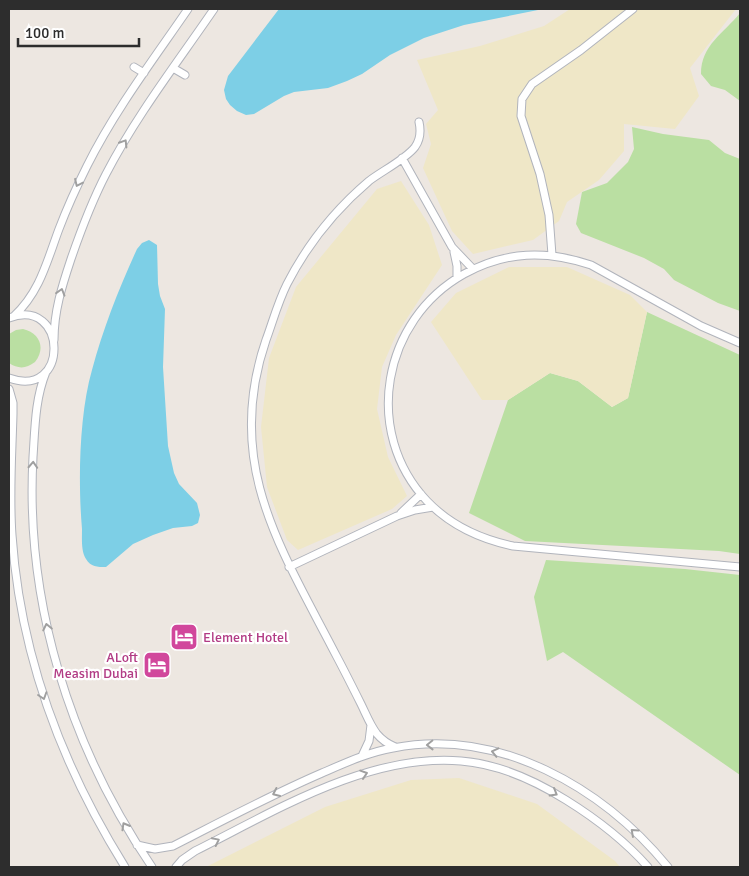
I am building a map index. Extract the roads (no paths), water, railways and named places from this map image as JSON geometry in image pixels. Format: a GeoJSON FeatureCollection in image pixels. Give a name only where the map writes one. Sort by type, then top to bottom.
{"type":"FeatureCollection","features":[{"type":"Feature","properties":{"kind":"street"},"geometry":{"type":"LineString","coordinates":[[12,317],[22,309],[40,282],[58,230],[87,165],[109,125],[188,9]]}},
{"type":"Feature","properties":{"kind":"street"},"geometry":{"type":"LineString","coordinates":[[9,378],[29,381],[38,378],[51,365],[54,357],[55,316],[60,292],[96,194],[116,156],[214,9]]}},
{"type":"Feature","properties":{"kind":"street"},"geometry":{"type":"LineString","coordinates":[[552,255],[548,210],[521,116],[522,99],[532,84],[581,50],[633,9]]}},
{"type":"Feature","properties":{"kind":"street"},"geometry":{"type":"LineString","coordinates":[[134,67],[144,73]]}},
{"type":"Feature","properties":{"kind":"street"},"geometry":{"type":"LineString","coordinates":[[173,68],[185,75]]}},
{"type":"Feature","properties":{"kind":"street"},"geometry":{"type":"LineString","coordinates":[[395,747],[381,738],[371,725],[289,566],[265,507],[251,445],[256,373],[276,307],[287,284],[309,248],[328,222],[360,190],[412,150],[418,140],[419,122]]}},
{"type":"Feature","properties":{"kind":"street"},"geometry":{"type":"LineString","coordinates":[[402,158],[452,247],[473,269]]}},
{"type":"Feature","properties":{"kind":"street"},"geometry":{"type":"LineString","coordinates":[[452,247],[457,266],[457,278]]}},
{"type":"Feature","properties":{"kind":"street"},"geometry":{"type":"LineString","coordinates":[[740,343],[701,326],[591,265],[552,255],[532,254],[494,261],[473,269],[457,278],[434,296],[415,317],[398,349],[389,384],[389,421],[393,439],[405,470],[421,494],[433,507],[453,523],[476,535],[494,542],[513,546],[740,567]]}},
{"type":"Feature","properties":{"kind":"street"},"geometry":{"type":"LineString","coordinates":[[12,317],[25,315],[35,318],[50,331],[54,340]]}},
{"type":"Feature","properties":{"kind":"street"},"geometry":{"type":"LineString","coordinates":[[46,372],[37,401],[32,491],[35,544],[44,609],[59,673],[80,735],[108,795],[152,867]]}},
{"type":"Feature","properties":{"kind":"street"},"geometry":{"type":"LineString","coordinates":[[9,389],[13,414],[10,493],[12,533],[15,571],[26,636],[42,694],[63,750],[89,804],[126,867]]}},
{"type":"Feature","properties":{"kind":"street"},"geometry":{"type":"LineString","coordinates":[[397,516],[421,494]]}},
{"type":"Feature","properties":{"kind":"street"},"geometry":{"type":"LineString","coordinates":[[289,566],[397,516],[433,507]]}},
{"type":"Feature","properties":{"kind":"street"},"geometry":{"type":"LineString","coordinates":[[362,756],[369,741],[371,725]]}},
{"type":"Feature","properties":{"kind":"street"},"geometry":{"type":"LineString","coordinates":[[137,845],[155,849],[173,846],[273,795],[362,756],[395,747],[456,746],[497,752],[536,765],[566,781],[602,805],[638,835],[668,867]]}},
{"type":"Feature","properties":{"kind":"street"},"geometry":{"type":"LineString","coordinates":[[176,867],[195,851],[295,802],[339,783],[399,764],[446,760],[476,763],[508,771],[553,792],[612,833],[648,867]]}},
{"type":"Feature","properties":{"kind":"water"},"geometry":{"type":"Polygon","coordinates":[[[279,9],[543,9],[464,25],[424,38],[390,55],[362,74],[347,81],[328,88],[294,92],[254,114],[246,115],[237,111],[226,99],[224,90],[228,76],[279,9]]]}},
{"type":"Feature","properties":{"kind":"water"},"geometry":{"type":"Polygon","coordinates":[[[149,240],[157,245],[158,284],[165,309],[163,367],[168,446],[174,473],[179,484],[197,503],[200,515],[198,523],[192,526],[173,528],[153,535],[133,544],[106,567],[97,567],[90,564],[86,559],[82,545],[80,470],[84,407],[92,370],[112,309],[137,249],[142,243],[149,240]]]}},
{"type":"Feature","properties":{"kind":"place","name":"Element Hotel"},"geometry":{"type":"Point","coordinates":[184,637]}},
{"type":"Feature","properties":{"kind":"place","name":"ALoft Measim Dubai"},"geometry":{"type":"Point","coordinates":[157,665]}}]}
